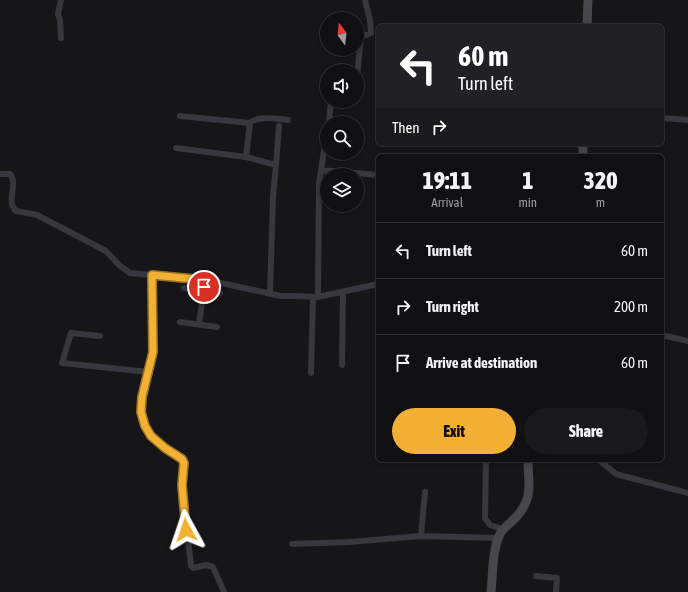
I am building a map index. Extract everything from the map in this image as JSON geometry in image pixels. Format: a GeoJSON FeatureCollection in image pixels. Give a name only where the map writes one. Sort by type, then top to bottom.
{"type":"FeatureCollection","features":[{"type":"Feature","properties":{"kind":"street"},"geometry":{"type":"LineString","coordinates":[[61,0],[58,14],[60,20],[61,38]]}},
{"type":"Feature","properties":{"kind":"street"},"geometry":{"type":"LineString","coordinates":[[365,0],[370,20],[371,33]]}},
{"type":"Feature","properties":{"kind":"street"},"geometry":{"type":"LineString","coordinates":[[587,24],[588,0]]}},
{"type":"Feature","properties":{"kind":"street"},"geometry":{"type":"LineString","coordinates":[[358,64],[361,37],[376,32]]}},
{"type":"Feature","properties":{"kind":"street"},"geometry":{"type":"LineString","coordinates":[[180,116],[250,123],[253,120],[261,119],[288,120]]}},
{"type":"Feature","properties":{"kind":"street"},"geometry":{"type":"LineString","coordinates":[[664,118],[688,120]]}},
{"type":"Feature","properties":{"kind":"street"},"geometry":{"type":"LineString","coordinates":[[246,157],[250,123]]}},
{"type":"Feature","properties":{"kind":"street"},"geometry":{"type":"LineString","coordinates":[[270,294],[273,197],[279,126]]}},
{"type":"Feature","properties":{"kind":"street"},"geometry":{"type":"LineString","coordinates":[[176,148],[246,157],[276,165]]}},
{"type":"Feature","properties":{"kind":"street"},"geometry":{"type":"LineString","coordinates":[[0,174],[10,174],[13,179],[11,205],[16,211],[37,215],[106,251],[119,265],[130,273],[205,280],[270,294],[315,297],[342,293],[376,284]]}},
{"type":"Feature","properties":{"kind":"street"},"geometry":{"type":"LineString","coordinates":[[364,174],[376,175]]}},
{"type":"Feature","properties":{"kind":"street"},"geometry":{"type":"LineString","coordinates":[[311,373],[315,297],[320,246],[320,177]]}},
{"type":"Feature","properties":{"kind":"street"},"geometry":{"type":"LineString","coordinates":[[152,275],[153,346],[149,372],[142,397],[142,418],[151,436],[165,448],[182,459],[184,463],[182,485],[191,566],[193,568],[206,565],[213,567],[224,592]]}},
{"type":"Feature","properties":{"kind":"street"},"geometry":{"type":"LineString","coordinates":[[199,324],[205,280]]}},
{"type":"Feature","properties":{"kind":"street"},"geometry":{"type":"LineString","coordinates":[[184,288],[220,293]]}},
{"type":"Feature","properties":{"kind":"street"},"geometry":{"type":"LineString","coordinates":[[342,293],[342,365]]}},
{"type":"Feature","properties":{"kind":"street"},"geometry":{"type":"LineString","coordinates":[[180,322],[217,327]]}},
{"type":"Feature","properties":{"kind":"street"},"geometry":{"type":"LineString","coordinates":[[100,336],[71,333],[62,363],[149,372]]}},
{"type":"Feature","properties":{"kind":"street"},"geometry":{"type":"LineString","coordinates":[[664,335],[688,341]]}},
{"type":"Feature","properties":{"kind":"street"},"geometry":{"type":"LineString","coordinates":[[486,462],[485,518],[490,525],[504,529]]}},
{"type":"Feature","properties":{"kind":"street"},"geometry":{"type":"LineString","coordinates":[[491,592],[495,554],[499,538],[504,529],[518,514],[526,501],[530,488],[528,462]]}},
{"type":"Feature","properties":{"kind":"street"},"geometry":{"type":"LineString","coordinates":[[601,462],[616,474],[688,493]]}},
{"type":"Feature","properties":{"kind":"street"},"geometry":{"type":"LineString","coordinates":[[421,536],[425,492]]}},
{"type":"Feature","properties":{"kind":"street"},"geometry":{"type":"LineString","coordinates":[[292,544],[350,542],[421,536],[499,538]]}},
{"type":"Feature","properties":{"kind":"street"},"geometry":{"type":"LineString","coordinates":[[536,576],[557,578],[556,592]]}},
{"type":"Feature","properties":{"kind":"route"},"geometry":{"type":"LineString","coordinates":[[186,530],[182,485],[185,466],[184,463],[178,455],[165,448],[151,436],[142,418],[141,405],[153,352],[152,275],[205,280],[204,287]]}}]}
